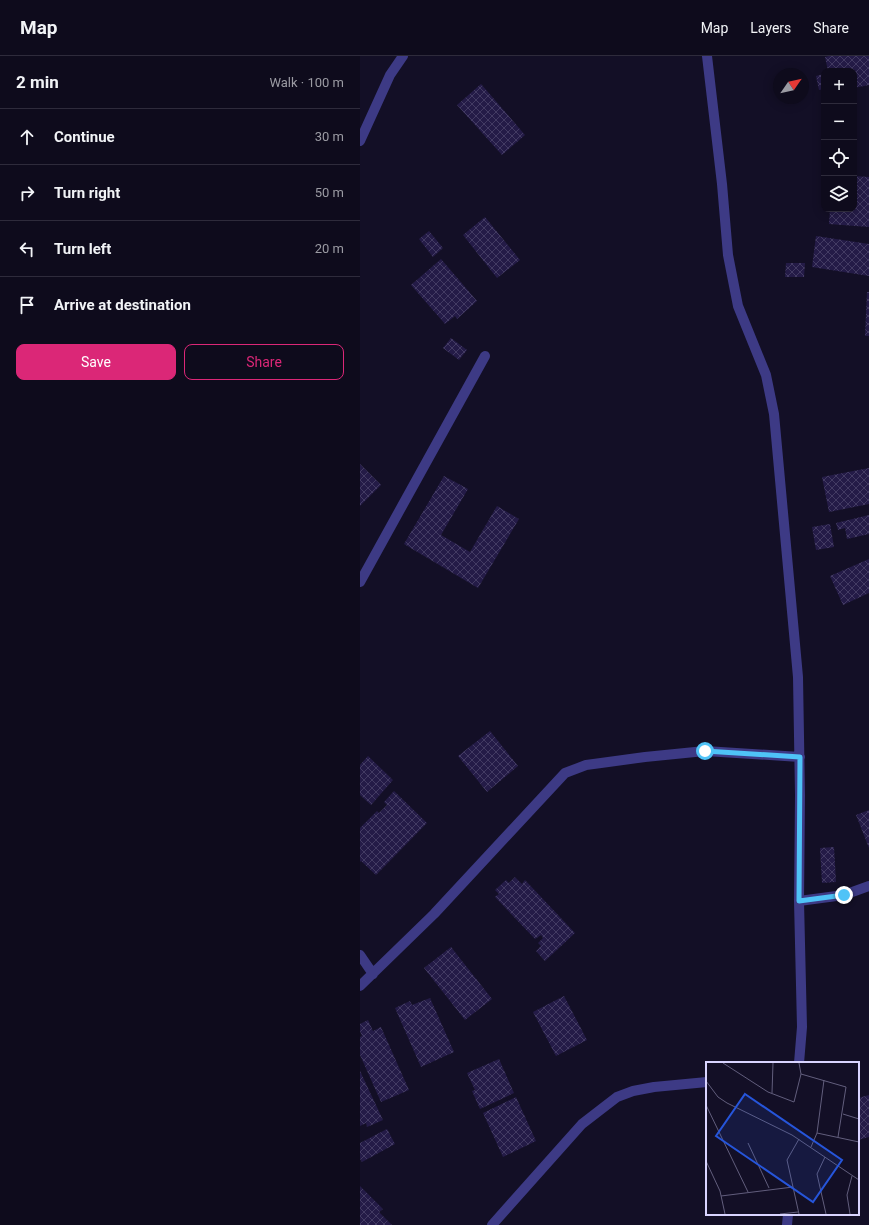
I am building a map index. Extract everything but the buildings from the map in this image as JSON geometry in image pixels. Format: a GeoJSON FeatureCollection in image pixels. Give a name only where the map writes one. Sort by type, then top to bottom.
{"type":"FeatureCollection","features":[{"type":"Feature","properties":{"kind":"street"},"geometry":{"type":"LineString","coordinates":[[360,141],[390,75],[403,56]]}},
{"type":"Feature","properties":{"kind":"street"},"geometry":{"type":"LineString","coordinates":[[707,56],[722,184],[728,255],[738,306],[766,375],[774,414],[798,677],[800,757],[799,901],[802,1027],[799,1062]]}},
{"type":"Feature","properties":{"kind":"street"},"geometry":{"type":"LineString","coordinates":[[360,582],[484,356]]}},
{"type":"Feature","properties":{"kind":"street"},"geometry":{"type":"LineString","coordinates":[[360,986],[434,914],[565,772],[586,765],[705,751],[800,757]]}},
{"type":"Feature","properties":{"kind":"street"},"geometry":{"type":"LineString","coordinates":[[799,901],[844,895],[869,886]]}},
{"type":"Feature","properties":{"kind":"street"},"geometry":{"type":"LineString","coordinates":[[360,955],[373,974]]}},
{"type":"Feature","properties":{"kind":"street"},"geometry":{"type":"LineString","coordinates":[[492,1225],[582,1124],[616,1097],[633,1091],[654,1087],[706,1082]]}},
{"type":"Feature","properties":{"kind":"street"},"geometry":{"type":"LineString","coordinates":[[787,1225],[788,1215]]}},
{"type":"Feature","properties":{"kind":"route"},"geometry":{"type":"LineString","coordinates":[[705,751],[800,757],[799,901],[844,895]]}}]}
